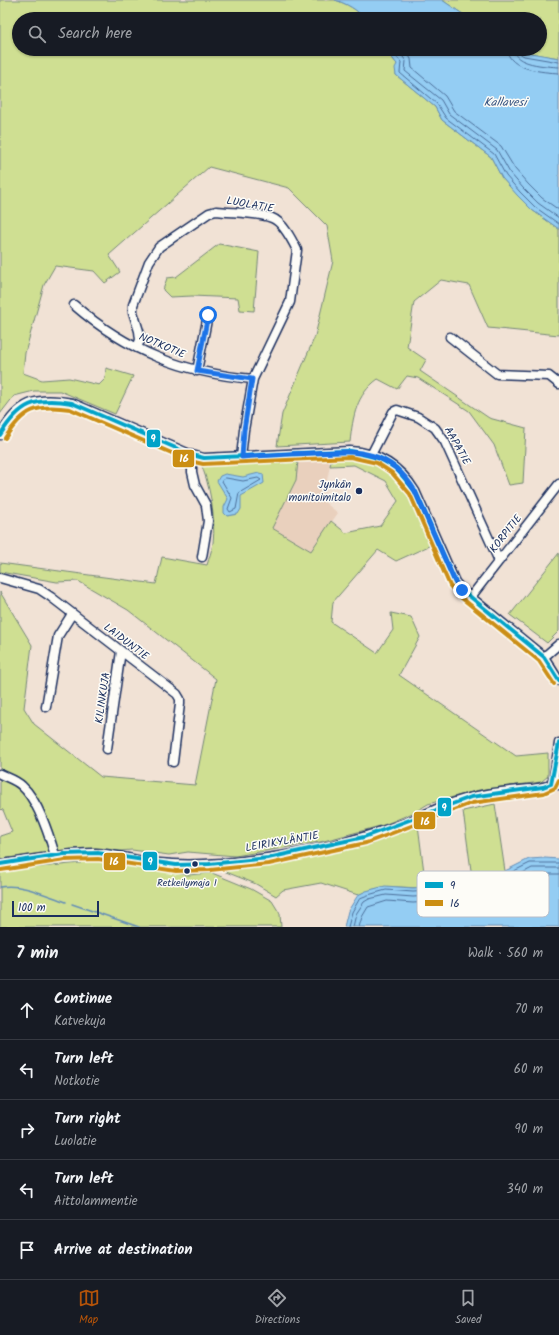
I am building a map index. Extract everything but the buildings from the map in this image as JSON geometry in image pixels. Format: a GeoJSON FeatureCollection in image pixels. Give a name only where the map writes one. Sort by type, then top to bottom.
{"type":"FeatureCollection","features":[{"type":"Feature","properties":{"kind":"street","name":"LUOLATIE"},"geometry":{"type":"LineString","coordinates":[[137,348],[140,340],[133,312],[133,304],[149,262],[159,247],[209,213],[216,211],[272,218],[279,222],[294,243],[297,250],[290,302],[252,379],[245,423],[242,457]]}},
{"type":"Feature","properties":{"kind":"street","name":"NOTKOTIE"},"geometry":{"type":"LineString","coordinates":[[74,305],[121,340],[153,356],[197,371],[252,379]]}},
{"type":"Feature","properties":{"kind":"street"},"geometry":{"type":"LineString","coordinates":[[197,371],[208,315]]}},
{"type":"Feature","properties":{"kind":"street"},"geometry":{"type":"LineString","coordinates":[[450,337],[497,374],[549,376],[559,384]]}},
{"type":"Feature","properties":{"kind":"street"},"geometry":{"type":"LineString","coordinates":[[0,436],[8,422],[17,412],[35,401],[52,400],[72,404],[192,455],[204,458],[350,451],[359,451],[371,455],[398,469],[407,478],[415,491],[455,582],[470,598],[544,657],[559,681]]}},
{"type":"Feature","properties":{"kind":"street","name":"AAPATIE"},"geometry":{"type":"LineString","coordinates":[[371,455],[393,412],[397,410],[418,417],[435,428],[452,456],[499,561]]}},
{"type":"Feature","properties":{"kind":"street"},"geometry":{"type":"LineString","coordinates":[[192,455],[192,472],[195,485],[206,505],[208,521],[202,557]]}},
{"type":"Feature","properties":{"kind":"street","name":"KORPITIE"},"geometry":{"type":"LineString","coordinates":[[470,598],[559,484]]}},
{"type":"Feature","properties":{"kind":"street","name":"LAIDUNTIE"},"geometry":{"type":"LineString","coordinates":[[0,578],[39,589],[121,651],[180,699],[173,762]]}},
{"type":"Feature","properties":{"kind":"street"},"geometry":{"type":"LineString","coordinates":[[46,707],[58,636],[72,614]]}},
{"type":"Feature","properties":{"kind":"street"},"geometry":{"type":"LineString","coordinates":[[544,657],[559,644]]}},
{"type":"Feature","properties":{"kind":"street","name":"KILINKUJA"},"geometry":{"type":"LineString","coordinates":[[107,749],[121,651]]}},
{"type":"Feature","properties":{"kind":"street"},"geometry":{"type":"LineString","coordinates":[[555,784],[554,777],[559,743]]}},
{"type":"Feature","properties":{"kind":"street"},"geometry":{"type":"LineString","coordinates":[[0,774],[15,780],[23,787],[35,803],[55,855]]}},
{"type":"Feature","properties":{"kind":"street","name":"LEIRIKYLÄNTIE"},"geometry":{"type":"LineString","coordinates":[[0,864],[55,855],[98,853],[176,865],[268,858],[364,837],[402,824],[471,796],[537,788],[555,784]]}},
{"type":"Feature","properties":{"kind":"shaded area"},"geometry":{"type":"Polygon","coordinates":[[[331,460],[323,501],[338,513],[311,551],[272,528],[296,480],[298,461],[331,460]]]}},
{"type":"Feature","properties":{"kind":"green space"},"geometry":{"type":"Polygon","coordinates":[[[0,0],[335,0],[358,12],[12,12],[12,56],[391,56],[397,64],[396,75],[435,107],[442,120],[491,157],[502,178],[532,210],[559,229],[559,335],[488,328],[469,285],[441,280],[414,302],[407,347],[426,360],[420,371],[489,418],[526,428],[523,483],[509,485],[494,445],[469,411],[418,378],[407,376],[397,389],[378,379],[371,385],[360,399],[354,415],[350,442],[277,446],[282,414],[315,336],[333,261],[327,226],[289,188],[209,167],[109,255],[120,272],[105,283],[94,271],[55,266],[44,285],[25,353],[23,373],[42,380],[69,378],[99,385],[105,379],[106,368],[133,376],[115,414],[60,391],[34,391],[14,396],[0,414],[0,0]]]}},
{"type":"Feature","properties":{"kind":"green space"},"geometry":{"type":"Polygon","coordinates":[[[442,0],[559,0],[559,58],[547,56],[547,12],[460,12],[442,0]]]}},
{"type":"Feature","properties":{"kind":"green space"},"geometry":{"type":"Polygon","coordinates":[[[219,244],[259,252],[254,311],[240,310],[238,298],[192,296],[170,297],[163,290],[167,278],[176,277],[219,244]]]}},
{"type":"Feature","properties":{"kind":"green space"},"geometry":{"type":"Polygon","coordinates":[[[352,456],[373,461],[390,471],[406,486],[431,545],[396,561],[378,550],[333,602],[331,622],[377,653],[393,630],[391,613],[411,617],[420,637],[399,675],[516,756],[548,753],[548,776],[541,782],[479,790],[428,804],[415,812],[384,825],[320,842],[235,856],[188,852],[169,855],[132,850],[0,861],[0,836],[12,832],[3,810],[0,809],[0,592],[32,645],[24,708],[34,724],[101,777],[195,785],[216,679],[128,610],[78,581],[57,582],[0,572],[0,563],[156,584],[162,557],[207,565],[213,543],[214,523],[209,490],[199,460],[281,458],[282,463],[298,461],[296,480],[272,528],[311,551],[331,521],[346,533],[380,526],[398,501],[386,481],[354,465],[330,466],[332,457],[352,456]]]}},
{"type":"Feature","properties":{"kind":"green space"},"geometry":{"type":"Polygon","coordinates":[[[559,553],[559,631],[547,643],[510,615],[559,553]]]}},
{"type":"Feature","properties":{"kind":"green space"},"geometry":{"type":"Polygon","coordinates":[[[495,804],[505,871],[471,871],[463,811],[495,804]]]}},
{"type":"Feature","properties":{"kind":"green space"},"geometry":{"type":"Polygon","coordinates":[[[418,825],[424,871],[417,871],[417,888],[384,888],[367,891],[358,895],[321,883],[283,890],[276,896],[256,884],[221,870],[369,845],[418,825]]]}},
{"type":"Feature","properties":{"kind":"green space"},"geometry":{"type":"Polygon","coordinates":[[[84,859],[188,875],[212,873],[251,889],[272,901],[280,914],[281,927],[0,927],[0,871],[81,863],[84,859]]]}},
{"type":"Feature","properties":{"kind":"water"},"geometry":{"type":"Polygon","coordinates":[[[335,0],[442,0],[460,12],[358,12],[335,0]]]}},
{"type":"Feature","properties":{"kind":"water","name":"Kallavesi"},"geometry":{"type":"Polygon","coordinates":[[[391,56],[547,56],[559,58],[559,229],[532,210],[517,195],[502,178],[491,157],[442,120],[435,107],[396,75],[395,68],[397,64],[391,56]]]}},
{"type":"Feature","properties":{"kind":"water"},"geometry":{"type":"Polygon","coordinates":[[[259,473],[263,474],[264,483],[241,496],[241,509],[238,514],[227,516],[224,513],[224,507],[228,499],[217,481],[220,476],[225,474],[243,477],[259,473]]]}},
{"type":"Feature","properties":{"kind":"water"},"geometry":{"type":"Polygon","coordinates":[[[529,859],[559,859],[559,927],[344,927],[348,911],[358,895],[366,891],[385,886],[417,888],[417,917],[549,917],[549,871],[505,871],[529,859]]]}},
{"type":"Feature","properties":{"kind":"waterway"},"geometry":{"type":"LineString","coordinates":[[0,887],[8,886],[25,888],[66,902]]}},
{"type":"Feature","properties":{"kind":"waterway"},"geometry":{"type":"LineString","coordinates":[[72,904],[139,927]]}},
{"type":"Feature","properties":{"kind":"transit line","name":"9"},"geometry":{"type":"LineString","coordinates":[[0,435],[7,424],[22,409],[38,402],[59,401],[72,403],[192,455],[204,458],[350,451],[379,458],[396,468],[415,491],[455,582],[462,590],[544,657],[559,681]]}},
{"type":"Feature","properties":{"kind":"transit line","name":"16"},"geometry":{"type":"LineString","coordinates":[[5,438],[18,421],[25,415],[40,408],[48,407],[70,409],[190,461],[203,464],[350,457],[377,463],[392,473],[410,494],[450,586],[458,595],[539,661],[554,684]]}},
{"type":"Feature","properties":{"kind":"transit line","name":"9"},"geometry":{"type":"LineString","coordinates":[[0,864],[64,854],[98,853],[176,865],[209,864],[268,858],[364,837],[471,797],[543,787],[551,784],[559,743]]}},
{"type":"Feature","properties":{"kind":"transit line","name":"16"},"geometry":{"type":"LineString","coordinates":[[1,870],[65,860],[98,859],[176,871],[210,870],[269,864],[366,843],[472,803],[544,793],[555,788],[559,780]]}},
{"type":"Feature","properties":{"kind":"place","name":"Jynkän monitoimitalo"},"geometry":{"type":"Point","coordinates":[359,491]}},
{"type":"Feature","properties":{"kind":"place","name":"Retkeilymaja I"},"geometry":{"type":"Point","coordinates":[187,871]}},
{"type":"Feature","properties":{"kind":"route"},"geometry":{"type":"LineString","coordinates":[[208,315],[197,371],[226,377],[252,379],[244,430],[242,457],[275,454],[359,451],[371,455],[398,469],[407,478],[415,491],[455,582],[462,590]]}}]}
